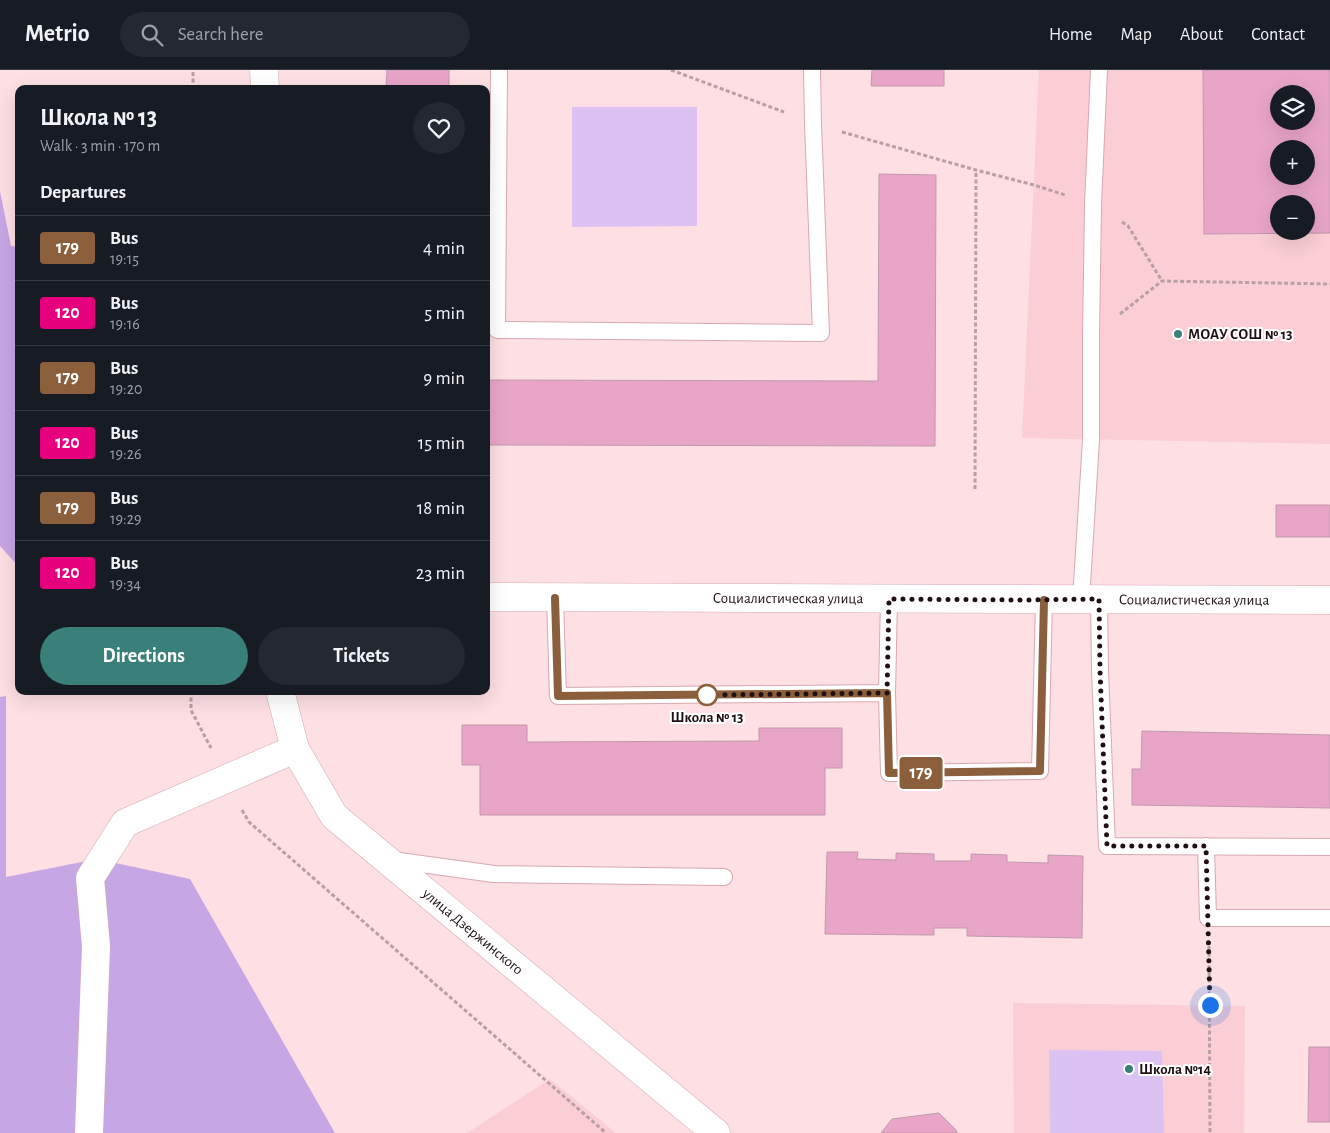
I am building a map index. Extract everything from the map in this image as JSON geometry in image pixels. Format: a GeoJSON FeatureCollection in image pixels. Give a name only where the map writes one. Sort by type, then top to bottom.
{"type":"FeatureCollection","features":[{"type":"Feature","properties":{"kind":"main road"},"geometry":{"type":"LineString","coordinates":[[264,70],[264,85]]}},
{"type":"Feature","properties":{"kind":"main road","name":"Социалистическая улица"},"geometry":{"type":"LineString","coordinates":[[490,597],[1330,600]]}},
{"type":"Feature","properties":{"kind":"main road","name":"улица Дзержинского"},"geometry":{"type":"LineString","coordinates":[[281,695],[295,749],[334,816],[716,1133]]}},
{"type":"Feature","properties":{"kind":"main road"},"geometry":{"type":"LineString","coordinates":[[89,1133],[96,946],[90,878],[125,823],[295,749]]}},
{"type":"Feature","properties":{"kind":"lane"},"geometry":{"type":"LineString","coordinates":[[499,70],[497,330],[821,333],[812,70]]}},
{"type":"Feature","properties":{"kind":"lane"},"geometry":{"type":"LineString","coordinates":[[1099,70],[1093,205],[1090,599],[1100,670],[1107,846],[1330,847]]}},
{"type":"Feature","properties":{"kind":"lane"},"geometry":{"type":"LineString","coordinates":[[555,598],[558,696],[887,693]]}},
{"type":"Feature","properties":{"kind":"lane"},"geometry":{"type":"LineString","coordinates":[[889,599],[887,693],[889,773],[1040,771],[1044,600]]}},
{"type":"Feature","properties":{"kind":"lane"},"geometry":{"type":"LineString","coordinates":[[1206,846],[1208,918],[1330,918]]}},
{"type":"Feature","properties":{"kind":"lane"},"geometry":{"type":"LineString","coordinates":[[387,859],[494,874],[724,877]]}},
{"type":"Feature","properties":{"kind":"path"},"geometry":{"type":"LineString","coordinates":[[193,70],[193,85]]}},
{"type":"Feature","properties":{"kind":"path"},"geometry":{"type":"LineString","coordinates":[[671,70],[813,123],[1034,185],[1093,205],[1128,226],[1162,281]]}},
{"type":"Feature","properties":{"kind":"path"},"geometry":{"type":"LineString","coordinates":[[975,489],[976,170]]}},
{"type":"Feature","properties":{"kind":"path"},"geometry":{"type":"LineString","coordinates":[[1091,337],[1162,281],[1330,284]]}},
{"type":"Feature","properties":{"kind":"path"},"geometry":{"type":"LineString","coordinates":[[191,695],[191,710],[249,822],[606,1133]]}},
{"type":"Feature","properties":{"kind":"path"},"geometry":{"type":"LineString","coordinates":[[1208,918],[1210,1133]]}},
{"type":"Feature","properties":{"kind":"shaded area","name":"МОАУ СОШ № 13"},"geometry":{"type":"Polygon","coordinates":[[[1039,70],[1330,70],[1330,444],[1022,438],[1039,70]]]}},
{"type":"Feature","properties":{"kind":"shaded area"},"geometry":{"type":"Polygon","coordinates":[[[572,107],[697,107],[697,226],[572,227],[572,107]]]}},
{"type":"Feature","properties":{"kind":"shaded area"},"geometry":{"type":"Polygon","coordinates":[[[0,191],[11,246],[15,246],[15,563],[0,546],[0,191]]]}},
{"type":"Feature","properties":{"kind":"shaded area"},"geometry":{"type":"Polygon","coordinates":[[[6,696],[6,877],[97,859],[190,879],[335,1133],[0,1133],[0,697],[6,696]]]}},
{"type":"Feature","properties":{"kind":"shaded area","name":"Школа №14"},"geometry":{"type":"Polygon","coordinates":[[[1013,1003],[1245,1006],[1244,1133],[1014,1133],[1013,1003]]]}},
{"type":"Feature","properties":{"kind":"shaded area"},"geometry":{"type":"Polygon","coordinates":[[[1049,1050],[1162,1051],[1164,1133],[1050,1133],[1049,1050]]]}},
{"type":"Feature","properties":{"kind":"shaded area"},"geometry":{"type":"Polygon","coordinates":[[[550,1079],[616,1133],[467,1133],[550,1079]]]}},
{"type":"Feature","properties":{"kind":"building"},"geometry":{"type":"Polygon","coordinates":[[[387,70],[449,70],[449,85],[386,85],[387,70]]]}},
{"type":"Feature","properties":{"kind":"building"},"geometry":{"type":"Polygon","coordinates":[[[872,70],[944,70],[944,86],[871,86],[872,70]]]}},
{"type":"Feature","properties":{"kind":"building"},"geometry":{"type":"Polygon","coordinates":[[[1203,70],[1330,70],[1330,233],[1315,233],[1315,195],[1270,195],[1270,233],[1204,234],[1203,70]]]}},
{"type":"Feature","properties":{"kind":"building"},"geometry":{"type":"Polygon","coordinates":[[[879,174],[936,175],[935,446],[490,445],[490,380],[878,381],[879,174]]]}},
{"type":"Feature","properties":{"kind":"building"},"geometry":{"type":"Polygon","coordinates":[[[1276,505],[1330,505],[1330,537],[1276,537],[1276,505]]]}},
{"type":"Feature","properties":{"kind":"building"},"geometry":{"type":"Polygon","coordinates":[[[462,725],[527,725],[527,742],[759,741],[759,728],[842,728],[842,768],[825,768],[825,815],[480,815],[480,765],[462,765],[462,725]]]}},
{"type":"Feature","properties":{"kind":"building"},"geometry":{"type":"Polygon","coordinates":[[[1142,731],[1330,735],[1330,808],[1132,805],[1132,769],[1141,769],[1142,731]]]}},
{"type":"Feature","properties":{"kind":"building"},"geometry":{"type":"Polygon","coordinates":[[[827,852],[858,852],[857,859],[896,860],[896,853],[934,854],[934,861],[971,861],[971,854],[1007,855],[1007,862],[1048,863],[1048,855],[1083,856],[1082,938],[967,936],[967,928],[934,928],[934,935],[825,934],[827,852]]]}},
{"type":"Feature","properties":{"kind":"building"},"geometry":{"type":"Polygon","coordinates":[[[1309,1047],[1330,1047],[1330,1122],[1308,1122],[1309,1047]]]}},
{"type":"Feature","properties":{"kind":"building"},"geometry":{"type":"Polygon","coordinates":[[[939,1113],[957,1133],[881,1133],[892,1119],[939,1113]]]}},
{"type":"Feature","properties":{"kind":"bus line","name":"179"},"geometry":{"type":"LineString","coordinates":[[555,598],[558,696],[887,693],[889,773],[1040,771],[1044,600]]}},
{"type":"Feature","properties":{"kind":"place","name":"МОАУ СОШ № 13"},"geometry":{"type":"Point","coordinates":[1178,334]}},
{"type":"Feature","properties":{"kind":"place","name":"Школа № 13"},"geometry":{"type":"Point","coordinates":[707,695]}},
{"type":"Feature","properties":{"kind":"place","name":"Школа №14"},"geometry":{"type":"Point","coordinates":[1129,1069]}},
{"type":"Feature","properties":{"kind":"route"},"geometry":{"type":"LineString","coordinates":[[707,695],[887,693],[889,599],[1099,599],[1107,846],[1206,846],[1210,1005]]}}]}
